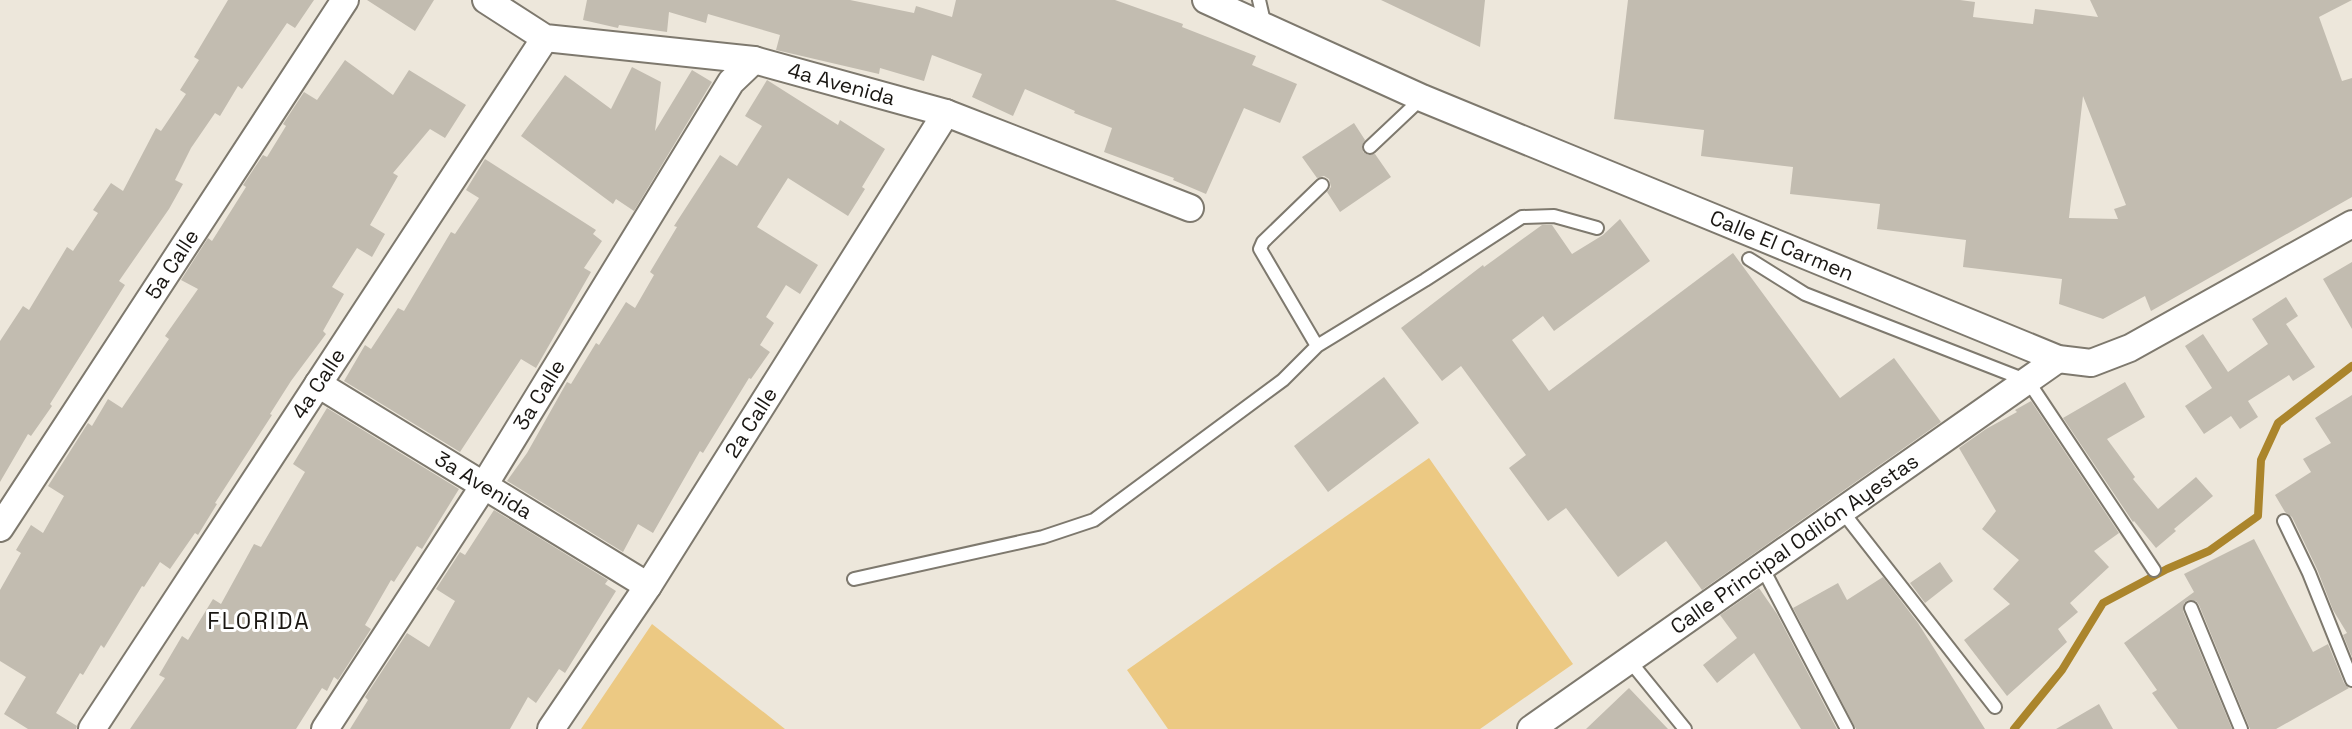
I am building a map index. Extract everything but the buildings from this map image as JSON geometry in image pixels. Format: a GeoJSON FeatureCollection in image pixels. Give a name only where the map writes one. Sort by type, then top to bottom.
{"type":"FeatureCollection","features":[{"type":"Feature","properties":{"kind":"street","name":"5a Calle"},"geometry":{"type":"LineString","coordinates":[[0,528],[345,0]]}},
{"type":"Feature","properties":{"kind":"street","name":"4a Avenida"},"geometry":{"type":"LineString","coordinates":[[486,0],[545,38],[754,60],[946,113],[1190,208]]}},
{"type":"Feature","properties":{"kind":"street","name":"Calle El Carmen"},"geometry":{"type":"LineString","coordinates":[[1206,0],[1422,98],[2058,359],[2091,363],[2130,348],[2352,224]]}},
{"type":"Feature","properties":{"kind":"street","name":"4a Calle"},"geometry":{"type":"LineString","coordinates":[[92,729],[545,38]]}},
{"type":"Feature","properties":{"kind":"street","name":"3a Calle"},"geometry":{"type":"LineString","coordinates":[[325,729],[484,487],[731,82],[754,60]]}},
{"type":"Feature","properties":{"kind":"street","name":"2a Calle"},"geometry":{"type":"LineString","coordinates":[[551,729],[648,586],[946,113]]}},
{"type":"Feature","properties":{"kind":"street","name":"Calle Principal Odilón Ayestas"},"geometry":{"type":"LineString","coordinates":[[1531,729],[2058,359]]}},
{"type":"Feature","properties":{"kind":"street","name":"3a Avenida"},"geometry":{"type":"LineString","coordinates":[[318,384],[648,586]]}},
{"type":"Feature","properties":{"kind":"lane"},"geometry":{"type":"LineString","coordinates":[[1259,0],[1265,27]]}},
{"type":"Feature","properties":{"kind":"lane"},"geometry":{"type":"LineString","coordinates":[[1370,147],[1422,98]]}},
{"type":"Feature","properties":{"kind":"lane"},"geometry":{"type":"LineString","coordinates":[[1317,346],[1260,249],[1263,242],[1322,185]]}},
{"type":"Feature","properties":{"kind":"lane"},"geometry":{"type":"LineString","coordinates":[[854,579],[1043,537],[1094,520],[1283,380],[1317,346],[1425,281],[1522,217],[1554,216],[1597,228]]}},
{"type":"Feature","properties":{"kind":"lane"},"geometry":{"type":"LineString","coordinates":[[1749,259],[1805,294],[2028,380],[2154,570]]}},
{"type":"Feature","properties":{"kind":"lane"},"geometry":{"type":"LineString","coordinates":[[1842,511],[1995,707]]}},
{"type":"Feature","properties":{"kind":"lane"},"geometry":{"type":"LineString","coordinates":[[2284,521],[2309,573],[2352,680]]}},
{"type":"Feature","properties":{"kind":"lane"},"geometry":{"type":"LineString","coordinates":[[1762,567],[1847,729]]}},
{"type":"Feature","properties":{"kind":"lane"},"geometry":{"type":"LineString","coordinates":[[2192,608],[2241,729]]}},
{"type":"Feature","properties":{"kind":"lane"},"geometry":{"type":"LineString","coordinates":[[1629,660],[1685,729]]}},
{"type":"Feature","properties":{"kind":"shaded area"},"geometry":{"type":"Polygon","coordinates":[[[1429,458],[1573,664],[1480,729],[1168,729],[1127,670],[1429,458]]]}},
{"type":"Feature","properties":{"kind":"shaded area"},"geometry":{"type":"Polygon","coordinates":[[[652,624],[785,729],[581,729],[652,624]]]}},
{"type":"Feature","properties":{"kind":"waterway"},"geometry":{"type":"LineString","coordinates":[[2014,729],[2062,670],[2103,603],[2167,569],[2209,551],[2258,516],[2261,460],[2278,423],[2352,366]]}},
{"type":"Feature","properties":{"kind":"district","name":"FLORIDA"},"geometry":{"type":"Point","coordinates":[259,621]}}]}
